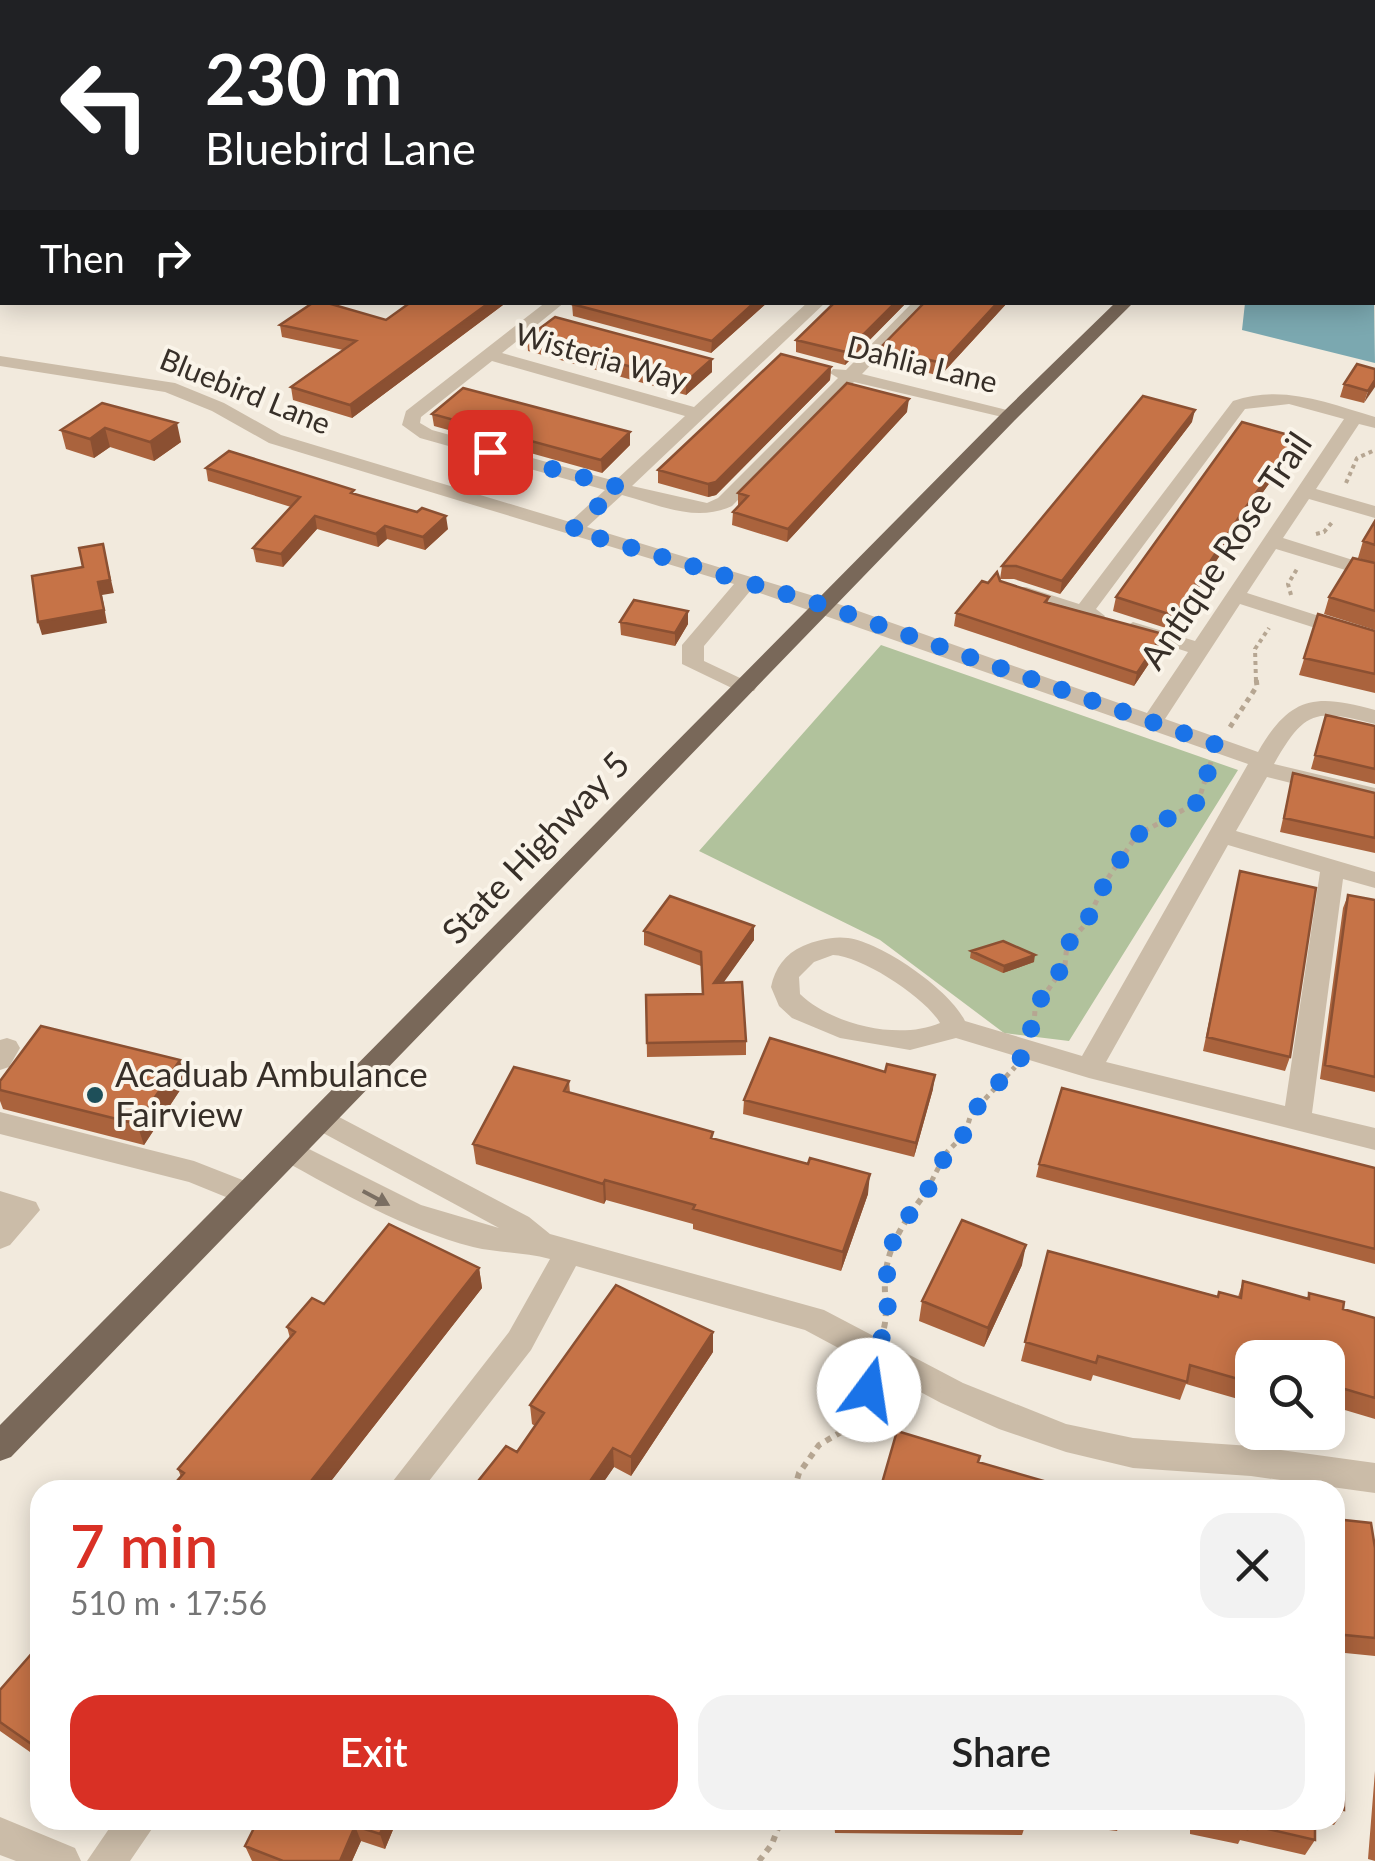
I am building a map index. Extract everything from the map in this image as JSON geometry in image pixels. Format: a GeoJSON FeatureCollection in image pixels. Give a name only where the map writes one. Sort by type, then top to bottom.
{"type":"FeatureCollection","features":[{"type":"Feature","properties":{"kind":"main road","name":"State Highway 5"},"geometry":{"type":"LineString","coordinates":[[6,1431],[291,1152],[1008,416],[1123,305]]}},
{"type":"Feature","properties":{"kind":"street"},"geometry":{"type":"LineString","coordinates":[[572,530],[698,414],[734,369],[763,353],[815,305]]}},
{"type":"Feature","properties":{"kind":"street"},"geometry":{"type":"LineString","coordinates":[[552,313],[412,414],[411,425],[426,434],[691,508],[710,509],[725,502],[921,305]]}},
{"type":"Feature","properties":{"kind":"street","name":"Dahlia Lane"},"geometry":{"type":"LineString","coordinates":[[763,353],[791,360]]}},
{"type":"Feature","properties":{"kind":"street","name":"Wisteria Way"},"geometry":{"type":"LineString","coordinates":[[490,355],[698,414]]}},
{"type":"Feature","properties":{"kind":"street","name":"Bluebird Lane"},"geometry":{"type":"LineString","coordinates":[[0,361],[169,387],[218,407],[275,439],[823,605],[1217,745],[1260,764],[1375,796]]}},
{"type":"Feature","properties":{"kind":"street","name":"Dahlia Lane"},"geometry":{"type":"LineString","coordinates":[[820,368],[1008,416]]}},
{"type":"Feature","properties":{"kind":"street"},"geometry":{"type":"LineString","coordinates":[[1082,612],[1239,404],[1265,397],[1282,398],[1375,422]]}},
{"type":"Feature","properties":{"kind":"street","name":"Antique Rose Trail"},"geometry":{"type":"LineString","coordinates":[[1152,722],[1354,417]]}},
{"type":"Feature","properties":{"kind":"street"},"geometry":{"type":"LineString","coordinates":[[1304,492],[1375,512]]}},
{"type":"Feature","properties":{"kind":"street"},"geometry":{"type":"LineString","coordinates":[[1272,541],[1375,572]]}},
{"type":"Feature","properties":{"kind":"street"},"geometry":{"type":"LineString","coordinates":[[746,582],[693,644],[692,656],[693,664],[700,668],[746,686]]}},
{"type":"Feature","properties":{"kind":"street"},"geometry":{"type":"LineString","coordinates":[[1006,587],[1200,649]]}},
{"type":"Feature","properties":{"kind":"street"},"geometry":{"type":"LineString","coordinates":[[1235,596],[1375,641]]}},
{"type":"Feature","properties":{"kind":"street"},"geometry":{"type":"LineString","coordinates":[[1089,1068],[1284,726],[1302,709],[1334,706],[1375,717]]}},
{"type":"Feature","properties":{"kind":"street"},"geometry":{"type":"LineString","coordinates":[[1220,834],[1375,880]]}},
{"type":"Feature","properties":{"kind":"street"},"geometry":{"type":"LineString","coordinates":[[1297,1120],[1332,870]]}},
{"type":"Feature","properties":{"kind":"street"},"geometry":{"type":"LineString","coordinates":[[954,1028],[943,1007],[870,955],[850,947],[815,949],[798,958],[786,973],[785,988],[796,1008],[819,1022],[894,1041],[916,1041],[954,1028],[1089,1068],[1375,1139]]}},
{"type":"Feature","properties":{"kind":"street"},"geometry":{"type":"LineString","coordinates":[[322,1119],[519,1224],[555,1248]]}},
{"type":"Feature","properties":{"kind":"street"},"geometry":{"type":"LineString","coordinates":[[0,1123],[194,1172],[248,1194]]}},
{"type":"Feature","properties":{"kind":"street"},"geometry":{"type":"LineString","coordinates":[[291,1152],[388,1204],[438,1225],[508,1244],[555,1248],[813,1319],[952,1393],[1010,1420],[1066,1438],[1133,1453],[1251,1461],[1375,1478]]}},
{"type":"Feature","properties":{"kind":"street"},"geometry":{"type":"LineString","coordinates":[[0,1203],[26,1210],[0,1237]]}},
{"type":"Feature","properties":{"kind":"street"},"geometry":{"type":"LineString","coordinates":[[410,1480],[520,1341],[555,1248]]}},
{"type":"Feature","properties":{"kind":"street"},"geometry":{"type":"LineString","coordinates":[[106,1861],[131,1830]]}},
{"type":"Feature","properties":{"kind":"street"},"geometry":{"type":"LineString","coordinates":[[0,1836],[62,1861]]}},
{"type":"Feature","properties":{"kind":"path"},"geometry":{"type":"LineString","coordinates":[[797,1480],[819,1445],[863,1419],[869,1408],[869,1378],[888,1312],[886,1280],[894,1236],[932,1184],[946,1154],[964,1134],[971,1114],[1028,1050],[1034,1009],[1064,965],[1068,944],[1085,925],[1106,881],[1146,827],[1198,802],[1217,745],[1257,686],[1250,656],[1254,644],[1292,598],[1288,584],[1312,536],[1324,532],[1352,506],[1356,498],[1345,486],[1357,458],[1375,450]]}},
{"type":"Feature","properties":{"kind":"path"},"geometry":{"type":"LineString","coordinates":[[759,1861],[777,1830]]}},
{"type":"Feature","properties":{"kind":"green space"},"geometry":{"type":"Polygon","coordinates":[[[881,645],[1238,770],[1069,1041],[1004,1033],[880,940],[699,851],[881,645]]]}},
{"type":"Feature","properties":{"kind":"water"},"geometry":{"type":"Polygon","coordinates":[[[1245,305],[1374,305],[1375,363],[1242,330],[1245,305]]]}},
{"type":"Feature","properties":{"kind":"building"},"geometry":{"type":"Polygon","coordinates":[[[310,305],[334,305],[386,320],[407,305],[486,305],[350,405],[291,387],[356,341],[280,325],[310,305]]]}},
{"type":"Feature","properties":{"kind":"building"},"geometry":{"type":"Polygon","coordinates":[[[576,305],[752,305],[712,341],[576,305]]]}},
{"type":"Feature","properties":{"kind":"building"},"geometry":{"type":"Polygon","coordinates":[[[832,305],[893,305],[846,352],[796,340],[832,305]]]}},
{"type":"Feature","properties":{"kind":"building"},"geometry":{"type":"Polygon","coordinates":[[[922,305],[995,305],[942,363],[880,348],[922,305]]]}},
{"type":"Feature","properties":{"kind":"building"},"geometry":{"type":"Polygon","coordinates":[[[555,317],[712,359],[686,382],[527,338],[555,317]]]}},
{"type":"Feature","properties":{"kind":"building"},"geometry":{"type":"Polygon","coordinates":[[[781,354],[831,367],[716,482],[708,484],[658,470],[781,354]]]}},
{"type":"Feature","properties":{"kind":"building"},"geometry":{"type":"Polygon","coordinates":[[[1357,364],[1375,369],[1375,380],[1368,391],[1344,384],[1357,364]]]}},
{"type":"Feature","properties":{"kind":"building"},"geometry":{"type":"Polygon","coordinates":[[[847,383],[909,399],[788,529],[733,512],[748,496],[738,493],[847,383]]]}},
{"type":"Feature","properties":{"kind":"building"},"geometry":{"type":"Polygon","coordinates":[[[463,388],[630,432],[601,460],[432,414],[463,388]]]}},
{"type":"Feature","properties":{"kind":"building"},"geometry":{"type":"Polygon","coordinates":[[[1143,396],[1195,410],[1062,581],[1016,566],[1002,566],[1143,396]]]}},
{"type":"Feature","properties":{"kind":"building"},"geometry":{"type":"Polygon","coordinates":[[[102,403],[177,423],[150,442],[105,428],[90,439],[61,430],[102,403]]]}},
{"type":"Feature","properties":{"kind":"building"},"geometry":{"type":"Polygon","coordinates":[[[1242,422],[1296,437],[1175,616],[1116,597],[1242,422]]]}},
{"type":"Feature","properties":{"kind":"building"},"geometry":{"type":"Polygon","coordinates":[[[229,451],[354,490],[351,493],[446,516],[423,537],[385,526],[376,534],[315,516],[281,554],[253,548],[300,497],[206,468],[229,451]]]}},
{"type":"Feature","properties":{"kind":"building"},"geometry":{"type":"Polygon","coordinates":[[[1375,521],[1375,545],[1363,541],[1375,521]]]}},
{"type":"Feature","properties":{"kind":"building"},"geometry":{"type":"Polygon","coordinates":[[[103,544],[110,580],[98,582],[104,610],[38,622],[32,576],[83,567],[79,548],[103,544]]]}},
{"type":"Feature","properties":{"kind":"building"},"geometry":{"type":"Polygon","coordinates":[[[1353,558],[1375,563],[1375,611],[1329,597],[1353,558]]]}},
{"type":"Feature","properties":{"kind":"building"},"geometry":{"type":"Polygon","coordinates":[[[997,572],[1000,581],[1049,597],[1045,602],[1163,634],[1137,673],[956,613],[982,581],[988,583],[997,572]]]}},
{"type":"Feature","properties":{"kind":"building"},"geometry":{"type":"Polygon","coordinates":[[[634,600],[688,611],[675,633],[620,622],[634,600]]]}},
{"type":"Feature","properties":{"kind":"building"},"geometry":{"type":"Polygon","coordinates":[[[1318,614],[1375,631],[1375,674],[1304,658],[1318,614]]]}},
{"type":"Feature","properties":{"kind":"building"},"geometry":{"type":"Polygon","coordinates":[[[1326,715],[1375,726],[1375,769],[1315,755],[1326,715]]]}},
{"type":"Feature","properties":{"kind":"building"},"geometry":{"type":"Polygon","coordinates":[[[1293,773],[1375,793],[1375,838],[1284,818],[1293,773]]]}},
{"type":"Feature","properties":{"kind":"building"},"geometry":{"type":"Polygon","coordinates":[[[1240,871],[1316,888],[1290,1057],[1207,1037],[1240,871]]]}},
{"type":"Feature","properties":{"kind":"building"},"geometry":{"type":"Polygon","coordinates":[[[1348,895],[1375,900],[1375,1077],[1325,1065],[1348,895]]]}},
{"type":"Feature","properties":{"kind":"building"},"geometry":{"type":"Polygon","coordinates":[[[670,896],[754,926],[714,983],[742,982],[746,1041],[647,1043],[646,995],[703,994],[701,952],[644,931],[670,896]]]}},
{"type":"Feature","properties":{"kind":"building"},"geometry":{"type":"Polygon","coordinates":[[[1003,941],[1035,955],[1004,966],[971,951],[1003,941]]]}},
{"type":"Feature","properties":{"kind":"building","name":"Acaduab Ambulance Fairview"},"geometry":{"type":"Polygon","coordinates":[[[41,1026],[180,1060],[137,1124],[0,1090],[0,1081],[41,1026]]]}},
{"type":"Feature","properties":{"kind":"building"},"geometry":{"type":"Polygon","coordinates":[[[770,1038],[885,1072],[887,1064],[935,1075],[916,1143],[744,1100],[770,1038]]]}},
{"type":"Feature","properties":{"kind":"building"},"geometry":{"type":"Polygon","coordinates":[[[514,1067],[569,1081],[564,1091],[713,1132],[711,1138],[808,1164],[810,1158],[870,1174],[843,1252],[693,1209],[695,1205],[605,1180],[603,1184],[473,1144],[514,1067]]]}},
{"type":"Feature","properties":{"kind":"building"},"geometry":{"type":"Polygon","coordinates":[[[1062,1088],[1375,1168],[1375,1249],[1039,1164],[1062,1088]]]}},
{"type":"Feature","properties":{"kind":"building"},"geometry":{"type":"Polygon","coordinates":[[[962,1220],[1026,1245],[988,1328],[922,1301],[962,1220]]]}},
{"type":"Feature","properties":{"kind":"building"},"geometry":{"type":"Polygon","coordinates":[[[389,1224],[479,1268],[312,1480],[178,1480],[184,1473],[178,1469],[295,1332],[287,1327],[312,1298],[324,1304],[389,1224]]]}},
{"type":"Feature","properties":{"kind":"building"},"geometry":{"type":"Polygon","coordinates":[[[1048,1251],[1218,1297],[1219,1292],[1241,1298],[1243,1281],[1309,1299],[1309,1293],[1344,1302],[1343,1309],[1375,1318],[1375,1398],[1345,1389],[1345,1340],[1235,1340],[1235,1378],[1190,1365],[1187,1382],[1098,1356],[1096,1363],[1025,1342],[1048,1251]]]}},
{"type":"Feature","properties":{"kind":"building"},"geometry":{"type":"Polygon","coordinates":[[[616,1285],[713,1332],[631,1457],[613,1448],[591,1480],[479,1480],[506,1446],[517,1452],[544,1413],[530,1405],[616,1285]]]}},
{"type":"Feature","properties":{"kind":"building"},"geometry":{"type":"Polygon","coordinates":[[[897,1431],[980,1456],[978,1462],[1040,1480],[883,1480],[897,1431]]]}},
{"type":"Feature","properties":{"kind":"building"},"geometry":{"type":"Polygon","coordinates":[[[1345,1520],[1371,1523],[1375,1548],[1375,1638],[1345,1635],[1345,1520]]]}},
{"type":"Feature","properties":{"kind":"building"},"geometry":{"type":"Polygon","coordinates":[[[30,1656],[30,1743],[0,1722],[0,1690],[30,1656]]]}},
{"type":"Feature","properties":{"kind":"building"},"geometry":{"type":"Polygon","coordinates":[[[253,1830],[353,1830],[340,1861],[283,1861],[245,1846],[253,1830]]]}},
{"type":"Feature","properties":{"kind":"building"},"geometry":{"type":"Polygon","coordinates":[[[1272,1830],[1315,1830],[1315,1840],[1272,1830]]]}},
{"type":"Feature","properties":{"kind":"place","name":"Acaduab Ambulance Fairview"},"geometry":{"type":"Point","coordinates":[95,1095]}},
{"type":"Feature","properties":{"kind":"route"},"geometry":{"type":"LineString","coordinates":[[490,452],[619,487],[572,530],[823,605],[1217,745],[1198,802],[1146,827],[1106,881],[1085,925],[1068,944],[1064,965],[1034,1009],[1034,1032],[1028,1050],[971,1114],[964,1134],[946,1154],[932,1184],[894,1236],[886,1280],[888,1312],[869,1390]]}}]}
